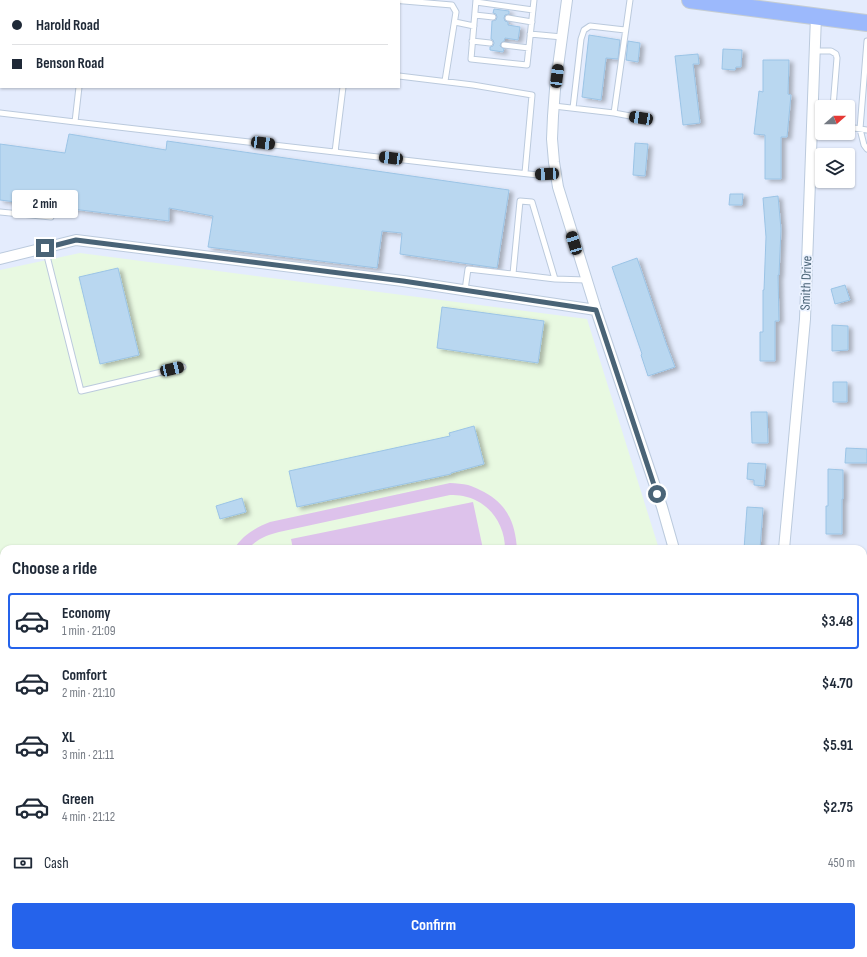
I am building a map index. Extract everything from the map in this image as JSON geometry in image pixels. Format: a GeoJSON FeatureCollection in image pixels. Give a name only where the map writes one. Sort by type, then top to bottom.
{"type":"FeatureCollection","features":[{"type":"Feature","properties":{"kind":"main road"},"geometry":{"type":"LineString","coordinates":[[690,0],[867,23]]}},
{"type":"Feature","properties":{"kind":"street"},"geometry":{"type":"LineString","coordinates":[[567,0],[555,89],[552,139],[558,187],[586,280],[659,499],[673,545]]}},
{"type":"Feature","properties":{"kind":"street","name":"Smith Drive"},"geometry":{"type":"LineString","coordinates":[[816,16],[816,100]]}},
{"type":"Feature","properties":{"kind":"street","name":"Smith Drive"},"geometry":{"type":"LineString","coordinates":[[784,545],[805,319],[816,140]]}},
{"type":"Feature","properties":{"kind":"street"},"geometry":{"type":"LineString","coordinates":[[0,259],[76,240],[395,280],[596,310]]}},
{"type":"Feature","properties":{"kind":"lane"},"geometry":{"type":"LineString","coordinates":[[533,10],[476,1],[471,59],[527,65],[532,22],[534,0]]}},
{"type":"Feature","properties":{"kind":"lane"},"geometry":{"type":"LineString","coordinates":[[614,114],[630,0]]}},
{"type":"Feature","properties":{"kind":"lane"},"geometry":{"type":"LineString","coordinates":[[400,1],[452,5],[456,12],[445,81]]}},
{"type":"Feature","properties":{"kind":"lane"},"geometry":{"type":"LineString","coordinates":[[475,15],[493,17]]}},
{"type":"Feature","properties":{"kind":"lane"},"geometry":{"type":"LineString","coordinates":[[508,18],[532,22]]}},
{"type":"Feature","properties":{"kind":"lane"},"geometry":{"type":"LineString","coordinates":[[455,22],[474,26]]}},
{"type":"Feature","properties":{"kind":"lane"},"geometry":{"type":"LineString","coordinates":[[573,108],[581,39],[584,30],[590,26],[625,30]]}},
{"type":"Feature","properties":{"kind":"lane"},"geometry":{"type":"LineString","coordinates":[[530,34],[562,37]]}},
{"type":"Feature","properties":{"kind":"lane"},"geometry":{"type":"LineString","coordinates":[[472,41],[490,43]]}},
{"type":"Feature","properties":{"kind":"lane"},"geometry":{"type":"LineString","coordinates":[[867,41],[860,129],[864,145],[867,150]]}},
{"type":"Feature","properties":{"kind":"lane"},"geometry":{"type":"LineString","coordinates":[[504,45],[529,48]]}},
{"type":"Feature","properties":{"kind":"lane"},"geometry":{"type":"LineString","coordinates":[[815,51],[831,51],[836,54],[837,58],[834,100]]}},
{"type":"Feature","properties":{"kind":"lane"},"geometry":{"type":"LineString","coordinates":[[400,76],[473,85],[532,95],[525,173]]}},
{"type":"Feature","properties":{"kind":"lane"},"geometry":{"type":"LineString","coordinates":[[75,122],[79,88]]}},
{"type":"Feature","properties":{"kind":"lane"},"geometry":{"type":"LineString","coordinates":[[335,152],[342,88]]}},
{"type":"Feature","properties":{"kind":"lane"},"geometry":{"type":"LineString","coordinates":[[554,106],[641,118]]}},
{"type":"Feature","properties":{"kind":"lane"},"geometry":{"type":"LineString","coordinates":[[0,113],[538,175],[556,174]]}},
{"type":"Feature","properties":{"kind":"lane"},"geometry":{"type":"LineString","coordinates":[[855,128],[867,130]]}},
{"type":"Feature","properties":{"kind":"lane"},"geometry":{"type":"LineString","coordinates":[[513,274],[520,201],[532,202],[555,279]]}},
{"type":"Feature","properties":{"kind":"lane"},"geometry":{"type":"LineString","coordinates":[[0,212],[51,217]]}},
{"type":"Feature","properties":{"kind":"lane"},"geometry":{"type":"LineString","coordinates":[[45,248],[81,391],[182,367]]}},
{"type":"Feature","properties":{"kind":"lane"},"geometry":{"type":"LineString","coordinates":[[465,290],[468,269],[555,279],[586,280]]}},
{"type":"Feature","properties":{"kind":"shaded area"},"geometry":{"type":"Polygon","coordinates":[[[80,253],[587,319],[658,545],[0,545],[0,270],[80,253]]]}},
{"type":"Feature","properties":{"kind":"shaded area"},"geometry":{"type":"Polygon","coordinates":[[[450,483],[462,484],[471,486],[489,495],[503,507],[511,521],[517,545],[505,545],[499,523],[488,508],[472,499],[461,496],[450,495],[279,532],[262,538],[253,545],[237,545],[250,532],[270,522],[450,483]]]}},
{"type":"Feature","properties":{"kind":"shaded area"},"geometry":{"type":"Polygon","coordinates":[[[473,502],[482,545],[292,545],[291,539],[473,502]]]}},
{"type":"Feature","properties":{"kind":"building"},"geometry":{"type":"Polygon","coordinates":[[[494,9],[509,11],[509,14],[505,15],[505,21],[508,22],[508,25],[520,27],[518,40],[505,38],[501,43],[500,46],[504,49],[503,52],[490,50],[490,47],[493,46],[494,43],[491,39],[492,21],[496,20],[497,17],[496,14],[493,13],[494,9]]]}},
{"type":"Feature","properties":{"kind":"building"},"geometry":{"type":"Polygon","coordinates":[[[589,35],[620,40],[618,59],[606,58],[601,100],[582,97],[589,35]]]}},
{"type":"Feature","properties":{"kind":"building"},"geometry":{"type":"Polygon","coordinates":[[[628,41],[640,43],[638,62],[626,60],[628,41]]]}},
{"type":"Feature","properties":{"kind":"building"},"geometry":{"type":"Polygon","coordinates":[[[723,49],[742,50],[741,67],[736,67],[735,70],[722,69],[723,49]]]}},
{"type":"Feature","properties":{"kind":"building"},"geometry":{"type":"Polygon","coordinates":[[[698,54],[699,64],[693,64],[700,123],[683,125],[675,56],[698,54]]]}},
{"type":"Feature","properties":{"kind":"building"},"geometry":{"type":"Polygon","coordinates":[[[763,60],[789,60],[788,94],[791,95],[787,137],[781,137],[781,179],[765,179],[765,135],[754,134],[759,91],[763,92],[763,60]]]}},
{"type":"Feature","properties":{"kind":"building"},"geometry":{"type":"Polygon","coordinates":[[[69,134],[166,150],[167,141],[509,190],[497,268],[400,254],[402,233],[382,231],[377,268],[208,247],[213,216],[169,208],[169,221],[0,200],[0,144],[65,153],[69,134]]]}},
{"type":"Feature","properties":{"kind":"building"},"geometry":{"type":"Polygon","coordinates":[[[635,143],[648,144],[645,176],[633,175],[635,143]]]}},
{"type":"Feature","properties":{"kind":"building"},"geometry":{"type":"Polygon","coordinates":[[[730,194],[743,194],[742,205],[729,205],[730,194]]]}},
{"type":"Feature","properties":{"kind":"building"},"geometry":{"type":"Polygon","coordinates":[[[778,196],[781,229],[778,275],[779,321],[775,321],[775,361],[760,361],[760,332],[763,332],[763,290],[766,237],[763,198],[778,196]]]}},
{"type":"Feature","properties":{"kind":"building"},"geometry":{"type":"Polygon","coordinates":[[[637,258],[675,367],[648,376],[641,355],[642,354],[612,267],[637,258]]]}},
{"type":"Feature","properties":{"kind":"building"},"geometry":{"type":"Polygon","coordinates":[[[118,268],[139,355],[100,364],[79,277],[118,268]]]}},
{"type":"Feature","properties":{"kind":"building"},"geometry":{"type":"Polygon","coordinates":[[[845,285],[850,300],[835,304],[831,289],[845,285]]]}},
{"type":"Feature","properties":{"kind":"building"},"geometry":{"type":"Polygon","coordinates":[[[442,307],[544,321],[538,363],[437,348],[442,307]]]}},
{"type":"Feature","properties":{"kind":"building"},"geometry":{"type":"Polygon","coordinates":[[[832,325],[848,326],[848,350],[832,351],[832,325]]]}},
{"type":"Feature","properties":{"kind":"building"},"geometry":{"type":"Polygon","coordinates":[[[833,382],[847,382],[847,402],[833,402],[833,382]]]}},
{"type":"Feature","properties":{"kind":"building"},"geometry":{"type":"Polygon","coordinates":[[[751,412],[767,412],[768,443],[752,443],[751,412]]]}},
{"type":"Feature","properties":{"kind":"building"},"geometry":{"type":"Polygon","coordinates":[[[474,426],[484,464],[451,474],[297,507],[289,471],[450,436],[449,433],[474,426]]]}},
{"type":"Feature","properties":{"kind":"building"},"geometry":{"type":"Polygon","coordinates":[[[846,448],[867,449],[867,463],[845,463],[846,448]]]}},
{"type":"Feature","properties":{"kind":"building"},"geometry":{"type":"Polygon","coordinates":[[[748,463],[766,464],[764,486],[754,485],[754,480],[747,479],[748,463]]]}},
{"type":"Feature","properties":{"kind":"building"},"geometry":{"type":"Polygon","coordinates":[[[828,469],[843,470],[842,534],[826,534],[828,469]]]}},
{"type":"Feature","properties":{"kind":"building"},"geometry":{"type":"Polygon","coordinates":[[[242,498],[246,512],[220,519],[216,506],[242,498]]]}},
{"type":"Feature","properties":{"kind":"building"},"geometry":{"type":"Polygon","coordinates":[[[747,507],[763,508],[760,545],[744,545],[747,507]]]}},
{"type":"Feature","properties":{"kind":"route"},"geometry":{"type":"LineString","coordinates":[[45,248],[76,240],[403,281],[596,310],[657,494]]}}]}
